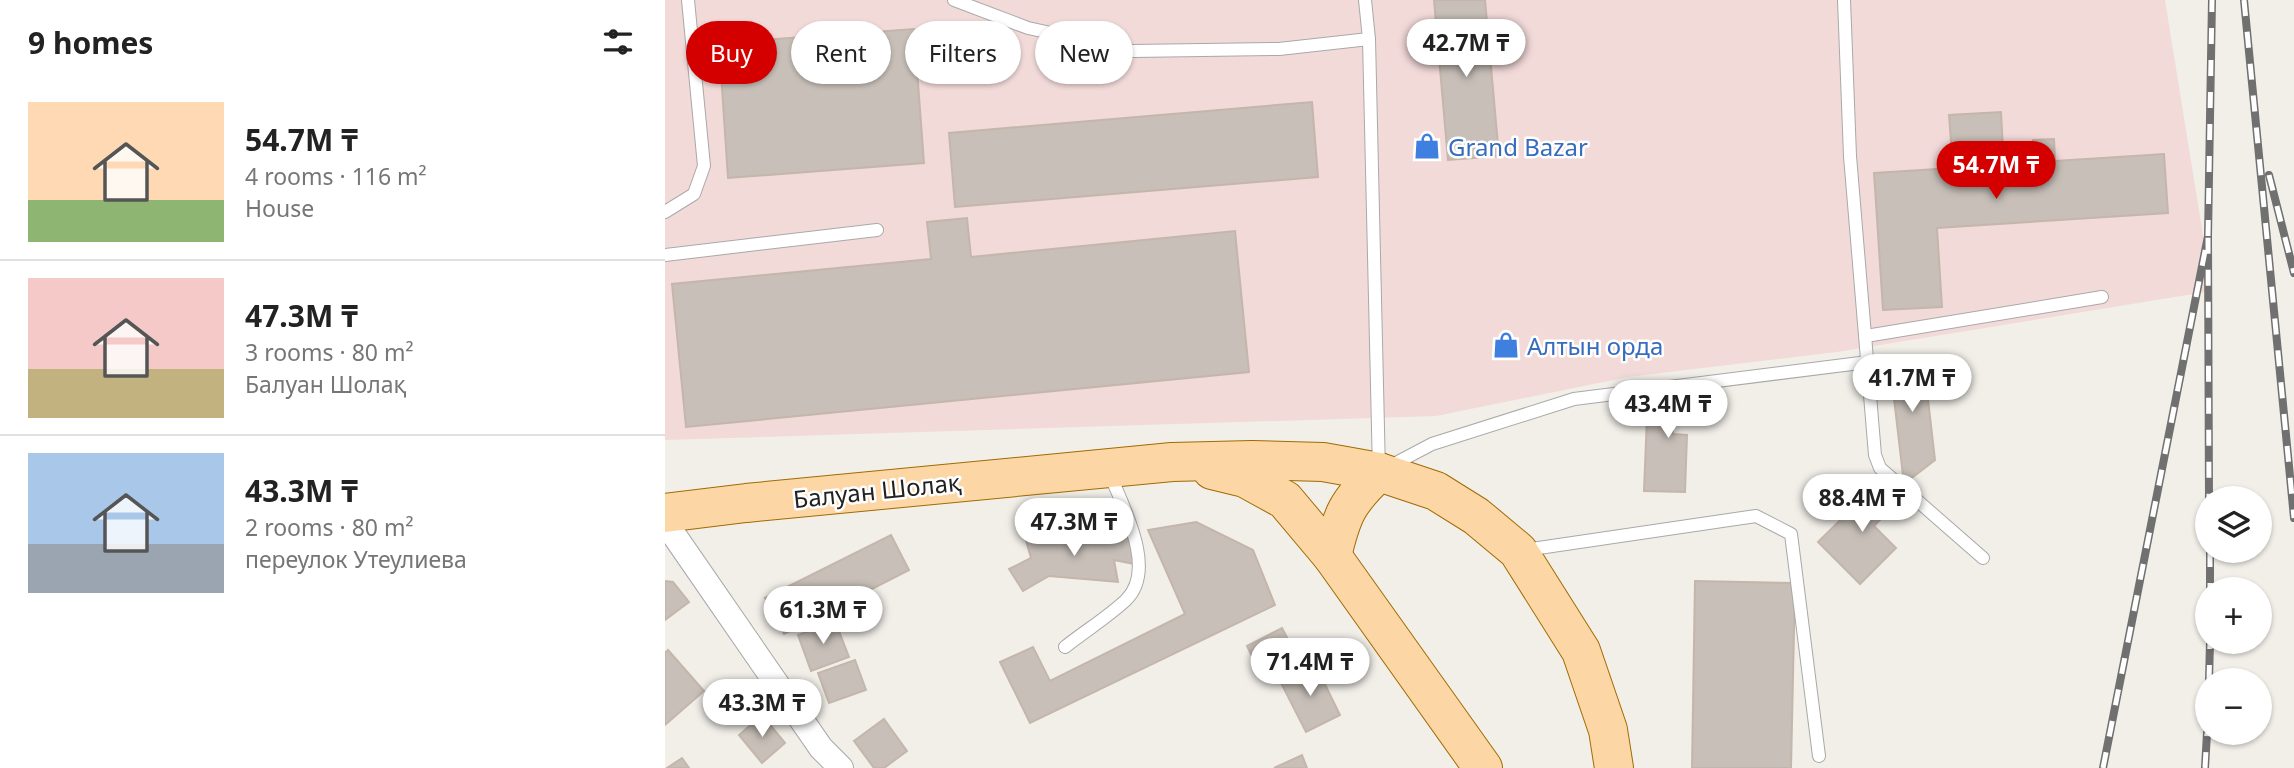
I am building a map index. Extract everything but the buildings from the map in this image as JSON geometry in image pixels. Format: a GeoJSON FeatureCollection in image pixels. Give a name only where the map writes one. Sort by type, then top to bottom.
{"type":"FeatureCollection","features":[{"type":"Feature","properties":{"kind":"main road"},"geometry":{"type":"LineString","coordinates":[[1173,461],[1323,461],[1379,472],[1436,491],[1476,516],[1518,551],[1581,651],[1608,730],[1613,768]]}},
{"type":"Feature","properties":{"kind":"main road"},"geometry":{"type":"LineString","coordinates":[[1173,461],[1245,478],[1285,500],[1332,556],[1483,768]]}},
{"type":"Feature","properties":{"kind":"main road","name":"Балуан Шолақ"},"geometry":{"type":"LineString","coordinates":[[665,513],[1173,461]]}},
{"type":"Feature","properties":{"kind":"main road"},"geometry":{"type":"LineString","coordinates":[[1332,556],[1341,519],[1355,495],[1379,472]]}},
{"type":"Feature","properties":{"kind":"main road"},"geometry":{"type":"LineString","coordinates":[[1585,768],[1608,730]]}},
{"type":"Feature","properties":{"kind":"street"},"geometry":{"type":"LineString","coordinates":[[665,522],[821,748],[841,768]]}},
{"type":"Feature","properties":{"kind":"lane"},"geometry":{"type":"LineString","coordinates":[[665,212],[694,194],[704,166],[688,0]]}},
{"type":"Feature","properties":{"kind":"lane"},"geometry":{"type":"LineString","coordinates":[[954,0],[1028,28],[1133,51],[1279,49],[1369,39]]}},
{"type":"Feature","properties":{"kind":"lane"},"geometry":{"type":"LineString","coordinates":[[1365,0],[1369,39],[1379,472],[1432,444],[1574,399],[1868,362]]}},
{"type":"Feature","properties":{"kind":"lane"},"geometry":{"type":"LineString","coordinates":[[1844,0],[1850,156],[1875,455],[1880,468],[1983,558]]}},
{"type":"Feature","properties":{"kind":"lane"},"geometry":{"type":"LineString","coordinates":[[665,255],[877,230]]}},
{"type":"Feature","properties":{"kind":"lane"},"geometry":{"type":"LineString","coordinates":[[1866,336],[2102,297]]}},
{"type":"Feature","properties":{"kind":"lane"},"geometry":{"type":"LineString","coordinates":[[1065,647],[1128,598],[1137,582],[1140,560],[1133,532],[1107,468]]}},
{"type":"Feature","properties":{"kind":"lane"},"geometry":{"type":"LineString","coordinates":[[1518,551],[1756,516],[1791,534],[1819,756]]}},
{"type":"Feature","properties":{"kind":"shaded area","name":"Grand Bazar"},"geometry":{"type":"Polygon","coordinates":[[[665,0],[2165,0],[2212,291],[1837,352],[1628,377],[1436,416],[665,440],[665,0]]]}},
{"type":"Feature","properties":{"kind":"railway"},"geometry":{"type":"LineString","coordinates":[[2208,236],[2212,0]]}},
{"type":"Feature","properties":{"kind":"railway"},"geometry":{"type":"LineString","coordinates":[[2244,0],[2294,518]]}},
{"type":"Feature","properties":{"kind":"railway"},"geometry":{"type":"LineString","coordinates":[[2269,175],[2294,273]]}},
{"type":"Feature","properties":{"kind":"railway"},"geometry":{"type":"LineString","coordinates":[[2103,768],[2208,236],[2209,486]]}},
{"type":"Feature","properties":{"kind":"railway"},"geometry":{"type":"LineString","coordinates":[[2210,563],[2210,577]]}},
{"type":"Feature","properties":{"kind":"railway"},"geometry":{"type":"LineString","coordinates":[[2209,668],[2210,654]]}},
{"type":"Feature","properties":{"kind":"railway"},"geometry":{"type":"LineString","coordinates":[[2205,768],[2206,745]]}},
{"type":"Feature","properties":{"kind":"place","name":"Grand Bazar"},"geometry":{"type":"Point","coordinates":[1427,146]}},
{"type":"Feature","properties":{"kind":"place","name":"Алтын орда"},"geometry":{"type":"Point","coordinates":[1506,345]}}]}
